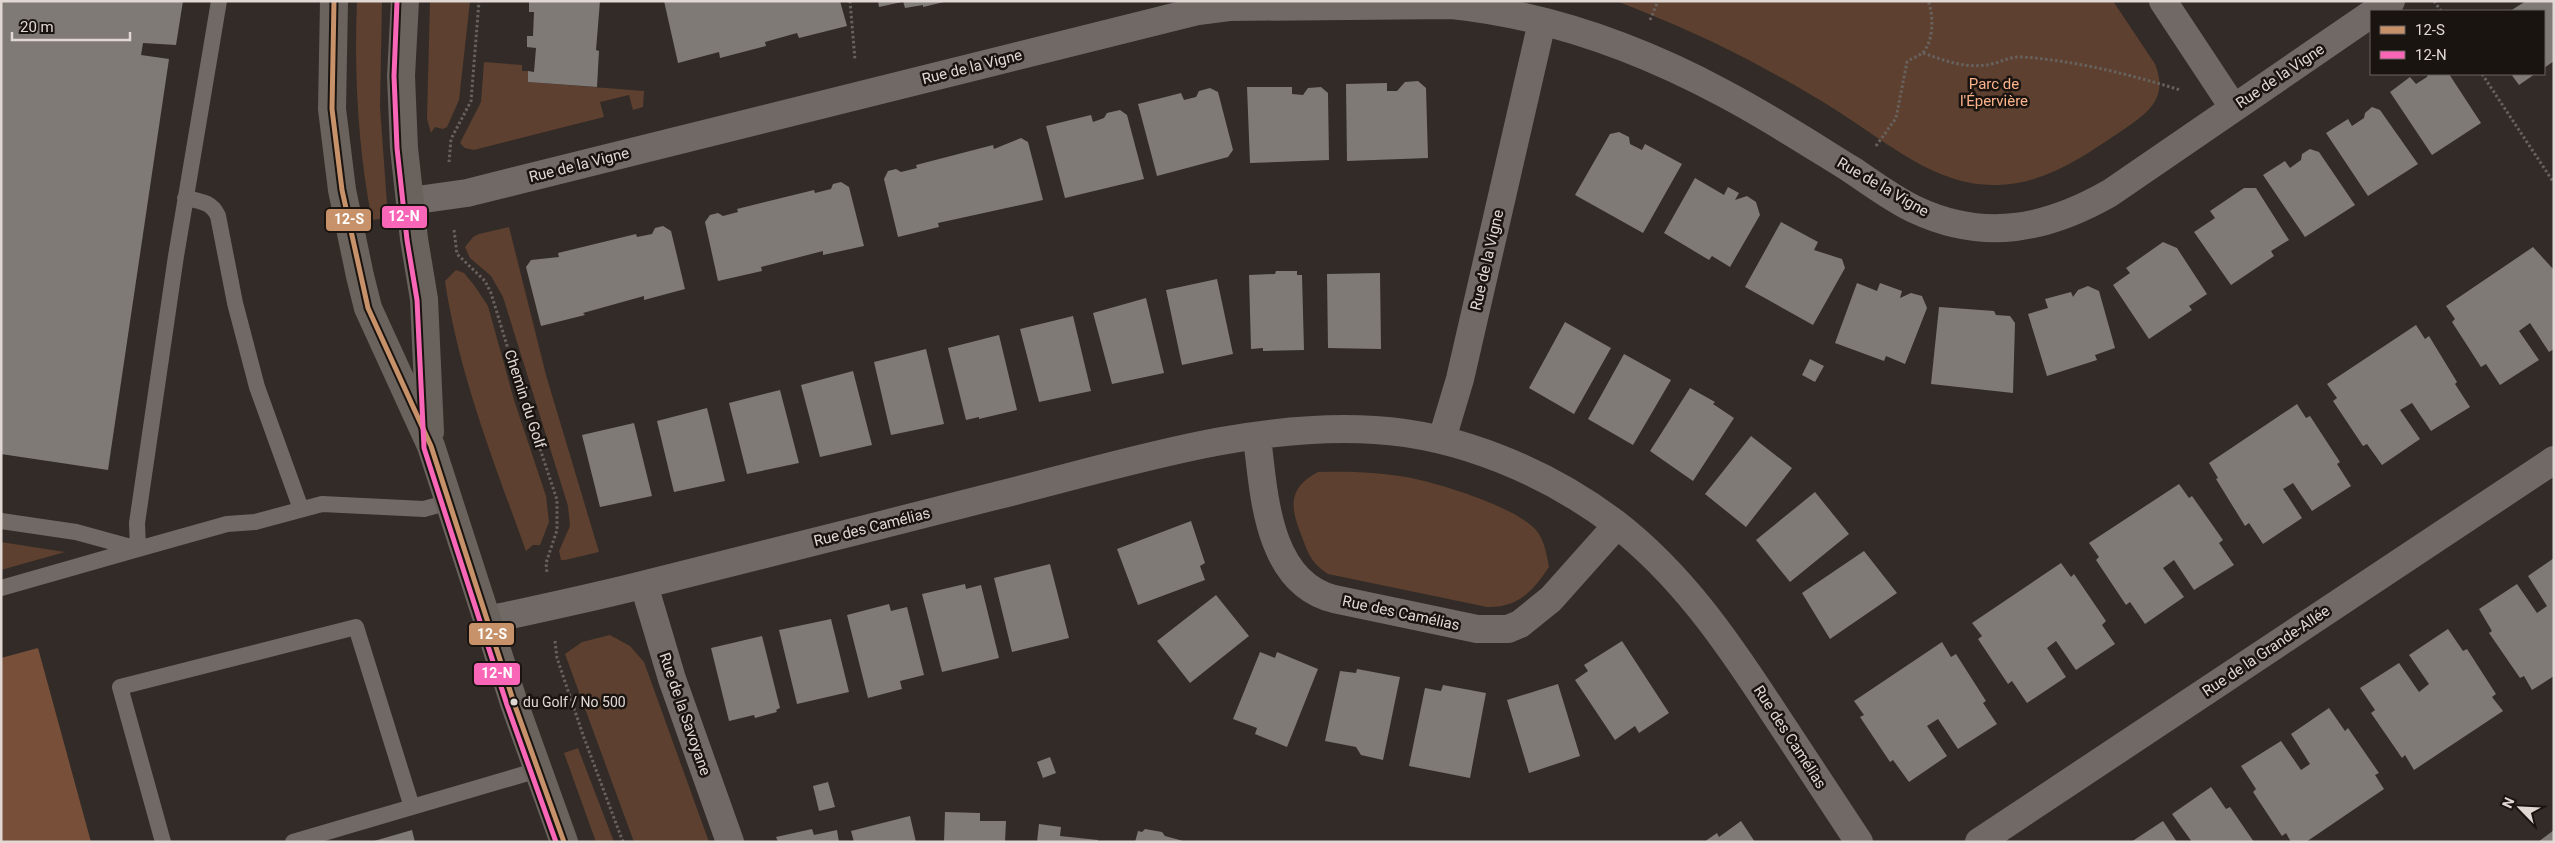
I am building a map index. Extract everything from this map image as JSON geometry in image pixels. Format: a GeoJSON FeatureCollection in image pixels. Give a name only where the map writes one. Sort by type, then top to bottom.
{"type":"FeatureCollection","features":[{"type":"Feature","properties":{"kind":"street"},"geometry":{"type":"LineString","coordinates":[[334,1],[332,110],[349,232],[368,308],[431,446],[538,770],[564,842]]}},
{"type":"Feature","properties":{"kind":"street"},"geometry":{"type":"LineString","coordinates":[[405,1],[402,76],[410,201],[424,299],[431,446]]}},
{"type":"Feature","properties":{"kind":"street"},"geometry":{"type":"LineString","coordinates":[[2163,1],[2233,107]]}},
{"type":"Feature","properties":{"kind":"street"},"geometry":{"type":"LineString","coordinates":[[2378,10],[2391,1]]}},
{"type":"Feature","properties":{"kind":"street","name":"Rue de la Vigne"},"geometry":{"type":"LineString","coordinates":[[410,201],[467,193],[1212,8],[1244,4],[1452,5],[1480,8],[1542,22],[1632,51],[1700,82],[1793,134],[1915,209],[1951,223],[2008,228],[2048,222],[2075,212],[2110,193],[2370,15]]}},
{"type":"Feature","properties":{"kind":"street","name":"Rue de la Vigne"},"geometry":{"type":"LineString","coordinates":[[1442,439],[1460,379],[1542,22]]}},
{"type":"Feature","properties":{"kind":"street","name":"Rue des Camélias"},"geometry":{"type":"LineString","coordinates":[[488,620],[644,585],[1186,449],[1314,430],[1378,430],[1442,439],[1514,466],[1585,503],[1617,525],[1682,585],[1713,622],[1859,842]]}},
{"type":"Feature","properties":{"kind":"street","name":"Rue des Camélias"},"geometry":{"type":"LineString","coordinates":[[1257,437],[1270,520],[1285,562],[1305,587],[1320,596],[1477,629],[1508,629],[1520,624],[1552,599],[1617,525]]}},
{"type":"Feature","properties":{"kind":"street","name":"Rue de la Grande-Allée"},"geometry":{"type":"LineString","coordinates":[[1979,842],[2554,460]]}},
{"type":"Feature","properties":{"kind":"street","name":"Rue de la Savoyane"},"geometry":{"type":"LineString","coordinates":[[644,585],[672,679],[730,842]]}},
{"type":"Feature","properties":{"kind":"lane"},"geometry":{"type":"LineString","coordinates":[[138,549],[137,523],[185,198],[219,1]]}},
{"type":"Feature","properties":{"kind":"lane"},"geometry":{"type":"LineString","coordinates":[[185,198],[208,203],[215,208],[218,216],[235,303],[257,387],[301,509]]}},
{"type":"Feature","properties":{"kind":"lane"},"geometry":{"type":"LineString","coordinates":[[1,588],[227,524],[255,522],[322,504],[424,509],[449,502]]}},
{"type":"Feature","properties":{"kind":"lane"},"geometry":{"type":"LineString","coordinates":[[1,521],[76,532],[138,549]]}},
{"type":"Feature","properties":{"kind":"lane"},"geometry":{"type":"LineString","coordinates":[[162,842],[120,687],[356,627],[412,807]]}},
{"type":"Feature","properties":{"kind":"lane"},"geometry":{"type":"LineString","coordinates":[[293,842],[538,770]]}},
{"type":"Feature","properties":{"kind":"path"},"geometry":{"type":"LineString","coordinates":[[449,144],[471,101],[479,1]]}},
{"type":"Feature","properties":{"kind":"path"},"geometry":{"type":"LineString","coordinates":[[850,1],[855,59]]}},
{"type":"Feature","properties":{"kind":"path"},"geometry":{"type":"LineString","coordinates":[[1650,20],[1658,1]]}},
{"type":"Feature","properties":{"kind":"path"},"geometry":{"type":"LineString","coordinates":[[1877,145],[1896,118],[1905,68],[1913,58],[1923,53],[1932,30],[1932,9],[1928,1]]}},
{"type":"Feature","properties":{"kind":"path"},"geometry":{"type":"LineString","coordinates":[[1909,52],[1913,58]]}},
{"type":"Feature","properties":{"kind":"path"},"geometry":{"type":"LineString","coordinates":[[1923,53],[1942,62],[1962,65],[1986,65],[2020,56],[2110,71],[2165,86]]}},
{"type":"Feature","properties":{"kind":"path"},"geometry":{"type":"LineString","coordinates":[[2483,75],[2554,183]]}},
{"type":"Feature","properties":{"kind":"path","name":"Chemin du Golf"},"geometry":{"type":"LineString","coordinates":[[456,246],[457,254],[484,281],[491,293],[519,386],[557,500],[557,530],[546,563]]}},
{"type":"Feature","properties":{"kind":"path"},"geometry":{"type":"LineString","coordinates":[[557,658],[582,735],[623,842]]}},
{"type":"Feature","properties":{"kind":"green space"},"geometry":{"type":"Polygon","coordinates":[[[357,1],[382,1],[380,107],[388,218],[372,220],[363,166],[358,111],[357,1]]]}},
{"type":"Feature","properties":{"kind":"green space"},"geometry":{"type":"Polygon","coordinates":[[[430,1],[470,1],[459,100],[447,127],[443,129],[435,127],[431,133],[427,119],[430,1]]]}},
{"type":"Feature","properties":{"kind":"green space","name":"Parc de l'Épervière"},"geometry":{"type":"Polygon","coordinates":[[[1616,1],[2113,1],[2155,64],[2159,76],[2158,95],[2148,111],[2141,117],[2064,167],[2032,180],[1997,185],[1975,184],[1955,179],[1915,162],[1842,114],[1777,75],[1712,42],[1616,1]]]}},
{"type":"Feature","properties":{"kind":"green space"},"geometry":{"type":"Polygon","coordinates":[[[484,62],[522,65],[522,71],[528,71],[528,82],[644,91],[643,107],[633,110],[629,95],[600,102],[604,117],[474,150],[465,148],[460,143],[481,102],[484,62]]]}},
{"type":"Feature","properties":{"kind":"green space"},"geometry":{"type":"Polygon","coordinates":[[[509,227],[546,375],[599,552],[565,560],[561,560],[559,551],[570,526],[568,506],[503,297],[491,276],[470,258],[465,247],[473,237],[479,234],[509,227]]]}},
{"type":"Feature","properties":{"kind":"green space"},"geometry":{"type":"Polygon","coordinates":[[[456,270],[464,273],[488,306],[514,400],[546,496],[549,522],[540,545],[533,545],[526,551],[479,418],[459,350],[445,281],[456,270]]]}},
{"type":"Feature","properties":{"kind":"green space"},"geometry":{"type":"Polygon","coordinates":[[[1318,472],[1362,472],[1406,477],[1437,484],[1498,506],[1516,515],[1539,534],[1546,550],[1549,567],[1537,584],[1524,596],[1508,605],[1498,607],[1487,607],[1328,574],[1318,566],[1309,554],[1298,527],[1294,509],[1294,500],[1300,485],[1318,472]]]}},
{"type":"Feature","properties":{"kind":"green space"},"geometry":{"type":"Polygon","coordinates":[[[1,542],[65,552],[1,570],[1,542]]]}},
{"type":"Feature","properties":{"kind":"green space"},"geometry":{"type":"Polygon","coordinates":[[[610,635],[630,646],[644,662],[709,842],[634,842],[565,654],[582,642],[610,635]]]}},
{"type":"Feature","properties":{"kind":"green space"},"geometry":{"type":"Polygon","coordinates":[[[578,748],[614,842],[596,842],[564,753],[578,748]]]}},
{"type":"Feature","properties":{"kind":"shaded area"},"geometry":{"type":"Polygon","coordinates":[[[38,648],[91,842],[1,842],[1,658],[38,648]]]}},
{"type":"Feature","properties":{"kind":"building"},"geometry":{"type":"Polygon","coordinates":[[[1,1],[183,1],[176,45],[143,43],[141,55],[169,59],[108,470],[1,454],[1,1]]]}},
{"type":"Feature","properties":{"kind":"building"},"geometry":{"type":"Polygon","coordinates":[[[529,1],[600,1],[596,50],[599,51],[597,87],[528,82],[528,71],[534,72],[536,48],[527,47],[527,36],[533,36],[534,12],[529,12],[529,1]]]}},
{"type":"Feature","properties":{"kind":"building"},"geometry":{"type":"Polygon","coordinates":[[[664,1],[840,1],[847,26],[799,38],[797,33],[765,42],[766,46],[720,58],[719,52],[678,63],[664,1]]]}},
{"type":"Feature","properties":{"kind":"building"},"geometry":{"type":"Polygon","coordinates":[[[878,1],[902,1],[902,2],[879,7],[878,1]]]}},
{"type":"Feature","properties":{"kind":"building"},"geometry":{"type":"Polygon","coordinates":[[[903,1],[944,2],[923,7],[923,5],[905,8],[903,1]]]}},
{"type":"Feature","properties":{"kind":"building"},"geometry":{"type":"Polygon","coordinates":[[[2526,1],[2554,1],[2554,61],[2545,67],[2545,10],[2512,10],[2526,1]]]}},
{"type":"Feature","properties":{"kind":"building"},"geometry":{"type":"Polygon","coordinates":[[[2428,75],[2450,75],[2481,123],[2432,155],[2390,92],[2410,77],[2416,84],[2428,75]]]}},
{"type":"Feature","properties":{"kind":"building"},"geometry":{"type":"Polygon","coordinates":[[[2512,75],[2534,75],[2519,85],[2512,75]]]}},
{"type":"Feature","properties":{"kind":"building"},"geometry":{"type":"Polygon","coordinates":[[[1418,81],[1426,88],[1428,158],[1347,161],[1346,84],[1387,83],[1387,91],[1397,91],[1405,82],[1418,81]]]}},
{"type":"Feature","properties":{"kind":"building"},"geometry":{"type":"Polygon","coordinates":[[[1247,87],[1292,87],[1292,94],[1303,95],[1308,88],[1321,87],[1328,93],[1329,160],[1250,163],[1247,87]]]}},
{"type":"Feature","properties":{"kind":"building"},"geometry":{"type":"Polygon","coordinates":[[[1210,88],[1218,92],[1233,150],[1228,157],[1157,176],[1138,104],[1181,93],[1184,100],[1196,97],[1199,91],[1210,88]]]}},
{"type":"Feature","properties":{"kind":"building"},"geometry":{"type":"Polygon","coordinates":[[[2372,107],[2380,110],[2418,164],[2368,196],[2326,133],[2348,119],[2352,126],[2364,118],[2365,113],[2372,107]]]}},
{"type":"Feature","properties":{"kind":"building"},"geometry":{"type":"Polygon","coordinates":[[[1120,110],[1127,115],[1144,179],[1065,198],[1046,126],[1091,115],[1093,122],[1104,118],[1107,113],[1120,110]]]}},
{"type":"Feature","properties":{"kind":"building"},"geometry":{"type":"Polygon","coordinates":[[[1619,132],[1629,137],[1630,144],[1642,150],[1645,144],[1682,164],[1643,233],[1575,195],[1610,134],[1619,132]]]}},
{"type":"Feature","properties":{"kind":"building"},"geometry":{"type":"Polygon","coordinates":[[[1021,138],[1028,142],[1043,200],[938,223],[939,227],[898,237],[884,179],[888,171],[896,169],[901,172],[917,168],[916,165],[993,145],[994,149],[1021,138]]]}},
{"type":"Feature","properties":{"kind":"building"},"geometry":{"type":"Polygon","coordinates":[[[2310,149],[2319,152],[2355,205],[2305,237],[2263,175],[2285,161],[2290,168],[2301,160],[2302,154],[2310,149]]]}},
{"type":"Feature","properties":{"kind":"building"},"geometry":{"type":"Polygon","coordinates":[[[1695,178],[1724,195],[1728,187],[1739,193],[1735,200],[1747,196],[1756,202],[1760,215],[1730,267],[1712,256],[1709,260],[1664,233],[1695,178]]]}},
{"type":"Feature","properties":{"kind":"building"},"geometry":{"type":"Polygon","coordinates":[[[841,182],[849,187],[864,246],[823,255],[823,251],[761,267],[762,271],[718,281],[705,222],[710,215],[718,213],[723,216],[738,212],[737,209],[814,190],[815,193],[831,189],[833,184],[841,182]]]}},
{"type":"Feature","properties":{"kind":"building"},"geometry":{"type":"Polygon","coordinates":[[[2244,188],[2256,188],[2289,240],[2271,251],[2274,256],[2231,285],[2194,232],[2215,218],[2210,211],[2244,188]]]}},
{"type":"Feature","properties":{"kind":"building"},"geometry":{"type":"Polygon","coordinates":[[[1781,222],[1818,242],[1814,250],[1842,259],[1845,268],[1813,325],[1745,287],[1781,222]]]}},
{"type":"Feature","properties":{"kind":"building"},"geometry":{"type":"Polygon","coordinates":[[[663,226],[671,231],[685,289],[644,300],[644,296],[583,313],[585,315],[541,326],[526,267],[531,260],[559,257],[558,253],[636,234],[637,237],[652,234],[655,228],[663,226]]]}},
{"type":"Feature","properties":{"kind":"building"},"geometry":{"type":"Polygon","coordinates":[[[2163,242],[2177,248],[2207,294],[2189,306],[2192,310],[2149,339],[2113,285],[2130,273],[2126,268],[2163,242]]]}},
{"type":"Feature","properties":{"kind":"building"},"geometry":{"type":"Polygon","coordinates":[[[2533,247],[2554,270],[2554,349],[2549,352],[2530,323],[2519,331],[2539,360],[2500,385],[2486,364],[2481,367],[2452,322],[2455,319],[2446,306],[2533,247]]]}},
{"type":"Feature","properties":{"kind":"building"},"geometry":{"type":"Polygon","coordinates":[[[1276,271],[1297,271],[1297,275],[1302,275],[1304,350],[1263,351],[1263,348],[1251,349],[1249,275],[1275,274],[1276,271]]]}},
{"type":"Feature","properties":{"kind":"building"},"geometry":{"type":"Polygon","coordinates":[[[1380,273],[1381,349],[1328,348],[1327,274],[1380,273]]]}},
{"type":"Feature","properties":{"kind":"building"},"geometry":{"type":"Polygon","coordinates":[[[1217,279],[1233,354],[1182,365],[1166,290],[1217,279]]]}},
{"type":"Feature","properties":{"kind":"building"},"geometry":{"type":"Polygon","coordinates":[[[1857,283],[1877,291],[1880,283],[1902,291],[1900,298],[1911,293],[1922,296],[1927,308],[1905,364],[1886,356],[1884,361],[1835,343],[1857,283]]]}},
{"type":"Feature","properties":{"kind":"building"},"geometry":{"type":"Polygon","coordinates":[[[2088,286],[2099,291],[2115,348],[2095,355],[2097,360],[2047,376],[2028,314],[2048,308],[2045,299],[2071,292],[2073,297],[2078,290],[2088,286]]]}},
{"type":"Feature","properties":{"kind":"building"},"geometry":{"type":"Polygon","coordinates":[[[1146,298],[1164,373],[1112,384],[1093,313],[1146,298]]]}},
{"type":"Feature","properties":{"kind":"building"},"geometry":{"type":"Polygon","coordinates":[[[1939,307],[1994,311],[1996,315],[2010,316],[2015,323],[2013,393],[1931,384],[1939,307]]]}},
{"type":"Feature","properties":{"kind":"building"},"geometry":{"type":"Polygon","coordinates":[[[1073,316],[1091,391],[1039,402],[1020,329],[1073,316]]]}},
{"type":"Feature","properties":{"kind":"building"},"geometry":{"type":"Polygon","coordinates":[[[1565,322],[1611,348],[1574,414],[1529,388],[1565,322]]]}},
{"type":"Feature","properties":{"kind":"building"},"geometry":{"type":"Polygon","coordinates":[[[2416,325],[2425,339],[2429,336],[2470,407],[2431,431],[2412,403],[2400,410],[2420,439],[2382,465],[2367,444],[2363,446],[2333,401],[2337,398],[2327,384],[2416,325]]]}},
{"type":"Feature","properties":{"kind":"building"},"geometry":{"type":"Polygon","coordinates":[[[999,335],[1017,410],[979,419],[979,417],[966,420],[948,348],[999,335]]]}},
{"type":"Feature","properties":{"kind":"building"},"geometry":{"type":"Polygon","coordinates":[[[926,349],[944,424],[891,435],[874,362],[926,349]]]}},
{"type":"Feature","properties":{"kind":"building"},"geometry":{"type":"Polygon","coordinates":[[[1624,354],[1671,380],[1633,445],[1588,419],[1624,354]]]}},
{"type":"Feature","properties":{"kind":"building"},"geometry":{"type":"Polygon","coordinates":[[[1810,359],[1824,366],[1815,382],[1802,375],[1810,359]]]}},
{"type":"Feature","properties":{"kind":"building"},"geometry":{"type":"Polygon","coordinates":[[[853,371],[872,445],[820,457],[801,385],[853,371]]]}},
{"type":"Feature","properties":{"kind":"building"},"geometry":{"type":"Polygon","coordinates":[[[1690,388],[1715,402],[1713,404],[1734,418],[1693,481],[1650,451],[1690,388]]]}},
{"type":"Feature","properties":{"kind":"building"},"geometry":{"type":"Polygon","coordinates":[[[780,390],[799,463],[747,474],[729,403],[780,390]]]}},
{"type":"Feature","properties":{"kind":"building"},"geometry":{"type":"Polygon","coordinates":[[[2297,404],[2306,418],[2310,416],[2340,462],[2337,464],[2351,486],[2312,511],[2293,483],[2283,489],[2302,518],[2263,544],[2249,523],[2245,526],[2216,479],[2218,478],[2209,463],[2297,404]]]}},
{"type":"Feature","properties":{"kind":"building"},"geometry":{"type":"Polygon","coordinates":[[[707,408],[725,481],[674,492],[657,421],[707,408]]]}},
{"type":"Feature","properties":{"kind":"building"},"geometry":{"type":"Polygon","coordinates":[[[634,423],[652,496],[600,507],[582,435],[634,423]]]}},
{"type":"Feature","properties":{"kind":"building"},"geometry":{"type":"Polygon","coordinates":[[[1751,436],[1792,468],[1746,527],[1705,494],[1751,436]]]}},
{"type":"Feature","properties":{"kind":"building"},"geometry":{"type":"Polygon","coordinates":[[[2179,484],[2189,498],[2192,496],[2223,540],[2219,543],[2234,565],[2194,590],[2174,560],[2163,568],[2184,597],[2145,624],[2130,602],[2126,605],[2096,560],[2099,557],[2089,543],[2179,484]]]}},
{"type":"Feature","properties":{"kind":"building"},"geometry":{"type":"Polygon","coordinates":[[[1815,492],[1849,534],[1790,582],[1756,540],[1815,492]]]}},
{"type":"Feature","properties":{"kind":"building"},"geometry":{"type":"Polygon","coordinates":[[[1191,521],[1205,563],[1200,566],[1205,580],[1138,605],[1117,549],[1191,521]]]}},
{"type":"Feature","properties":{"kind":"building"},"geometry":{"type":"Polygon","coordinates":[[[1864,551],[1897,593],[1830,639],[1802,593],[1864,551]]]}},
{"type":"Feature","properties":{"kind":"building"},"geometry":{"type":"Polygon","coordinates":[[[2554,558],[2554,676],[2532,690],[2524,676],[2520,678],[2489,633],[2492,631],[2479,609],[2517,584],[2537,613],[2547,606],[2528,576],[2554,558]]]}},
{"type":"Feature","properties":{"kind":"building"},"geometry":{"type":"Polygon","coordinates":[[[2061,563],[2071,577],[2074,574],[2106,621],[2102,625],[2115,644],[2076,670],[2056,641],[2047,648],[2066,677],[2027,703],[2012,681],[2008,684],[1978,639],[1982,636],[1972,623],[2061,563]]]}},
{"type":"Feature","properties":{"kind":"building"},"geometry":{"type":"Polygon","coordinates":[[[1050,564],[1069,638],[1012,652],[994,578],[1050,564]]]}},
{"type":"Feature","properties":{"kind":"building"},"geometry":{"type":"Polygon","coordinates":[[[965,584],[966,589],[981,585],[999,658],[942,672],[922,594],[965,584]]]}},
{"type":"Feature","properties":{"kind":"building"},"geometry":{"type":"Polygon","coordinates":[[[1216,595],[1249,636],[1190,683],[1157,641],[1216,595]]]}},
{"type":"Feature","properties":{"kind":"building"},"geometry":{"type":"Polygon","coordinates":[[[889,604],[891,611],[907,607],[924,675],[900,681],[902,689],[868,698],[847,615],[889,604]]]}},
{"type":"Feature","properties":{"kind":"building"},"geometry":{"type":"Polygon","coordinates":[[[831,619],[849,692],[797,704],[779,630],[831,619]]]}},
{"type":"Feature","properties":{"kind":"building"},"geometry":{"type":"Polygon","coordinates":[[[2448,629],[2463,651],[2467,649],[2496,694],[2492,697],[2503,711],[2414,770],[2405,755],[2402,758],[2371,713],[2375,710],[2360,688],[2399,663],[2419,692],[2429,684],[2409,655],[2448,629]]]}},
{"type":"Feature","properties":{"kind":"building"},"geometry":{"type":"Polygon","coordinates":[[[762,636],[780,708],[776,710],[777,712],[755,718],[754,715],[729,721],[711,648],[762,636]]]}},
{"type":"Feature","properties":{"kind":"building"},"geometry":{"type":"Polygon","coordinates":[[[1622,641],[1669,713],[1639,733],[1635,726],[1615,740],[1575,680],[1588,671],[1584,665],[1622,641]]]}},
{"type":"Feature","properties":{"kind":"building"},"geometry":{"type":"Polygon","coordinates":[[[1942,642],[1951,657],[1956,654],[1986,701],[1983,703],[1997,724],[1958,749],[1938,719],[1927,726],[1947,756],[1909,782],[1893,760],[1890,762],[1860,717],[1864,715],[1854,701],[1942,642]]]}},
{"type":"Feature","properties":{"kind":"building"},"geometry":{"type":"Polygon","coordinates":[[[1260,652],[1275,658],[1277,652],[1318,669],[1287,747],[1255,734],[1257,728],[1233,719],[1260,652]]]}},
{"type":"Feature","properties":{"kind":"building"},"geometry":{"type":"Polygon","coordinates":[[[1357,669],[1400,677],[1383,760],[1361,755],[1356,747],[1325,741],[1340,671],[1356,673],[1357,669]]]}},
{"type":"Feature","properties":{"kind":"building"},"geometry":{"type":"Polygon","coordinates":[[[1558,684],[1580,756],[1529,773],[1507,700],[1558,684]]]}},
{"type":"Feature","properties":{"kind":"building"},"geometry":{"type":"Polygon","coordinates":[[[1443,685],[1486,693],[1470,778],[1409,766],[1425,688],[1441,691],[1443,685]]]}},
{"type":"Feature","properties":{"kind":"building"},"geometry":{"type":"Polygon","coordinates":[[[2329,708],[2345,731],[2348,728],[2379,773],[2375,775],[2384,789],[2306,842],[2291,842],[2286,833],[2282,836],[2253,792],[2256,789],[2241,766],[2281,741],[2301,770],[2310,764],[2291,734],[2329,708]]]}},
{"type":"Feature","properties":{"kind":"building"},"geometry":{"type":"Polygon","coordinates":[[[1050,757],[1056,773],[1043,778],[1037,762],[1050,757]]]}},
{"type":"Feature","properties":{"kind":"building"},"geometry":{"type":"Polygon","coordinates":[[[828,782],[835,807],[819,811],[813,786],[828,782]]]}},
{"type":"Feature","properties":{"kind":"building"},"geometry":{"type":"Polygon","coordinates":[[[2211,787],[2226,809],[2230,807],[2254,842],[2192,842],[2172,814],[2211,787]]]}},
{"type":"Feature","properties":{"kind":"building"},"geometry":{"type":"Polygon","coordinates":[[[945,812],[980,813],[980,821],[1006,821],[1005,842],[944,842],[945,812]]]}},
{"type":"Feature","properties":{"kind":"building"},"geometry":{"type":"Polygon","coordinates":[[[910,816],[916,842],[854,842],[851,831],[910,816]]]}},
{"type":"Feature","properties":{"kind":"building"},"geometry":{"type":"Polygon","coordinates":[[[1741,821],[1755,842],[1704,842],[1717,833],[1719,837],[1741,821]]]}},
{"type":"Feature","properties":{"kind":"building"},"geometry":{"type":"Polygon","coordinates":[[[2163,821],[2177,842],[2131,842],[2163,821]]]}},
{"type":"Feature","properties":{"kind":"building"},"geometry":{"type":"Polygon","coordinates":[[[1039,824],[1061,827],[1060,836],[1098,840],[1098,842],[1037,842],[1039,824]]]}},
{"type":"Feature","properties":{"kind":"building"},"geometry":{"type":"Polygon","coordinates":[[[812,829],[814,835],[837,830],[839,842],[778,842],[776,837],[812,829]]]}},
{"type":"Feature","properties":{"kind":"building"},"geometry":{"type":"Polygon","coordinates":[[[1145,829],[1162,832],[1165,836],[1187,842],[1135,842],[1138,831],[1142,832],[1145,829]]]}},
{"type":"Feature","properties":{"kind":"building"},"geometry":{"type":"Polygon","coordinates":[[[412,830],[415,842],[374,842],[374,841],[412,830]]]}},
{"type":"Feature","properties":{"kind":"building"},"geometry":{"type":"Polygon","coordinates":[[[2554,830],[2554,842],[2538,842],[2554,830]]]}},
{"type":"Feature","properties":{"kind":"transit line","name":"12-S"},"geometry":{"type":"LineString","coordinates":[[334,1],[332,109],[342,190],[368,308],[431,446],[514,703],[564,842]]}},
{"type":"Feature","properties":{"kind":"transit line","name":"12-N"},"geometry":{"type":"LineString","coordinates":[[397,1],[394,76],[397,148],[407,240],[417,300],[424,448],[507,705],[556,842]]}},
{"type":"Feature","properties":{"kind":"place","name":"du Golf / No 500"},"geometry":{"type":"Point","coordinates":[514,702]}}]}
